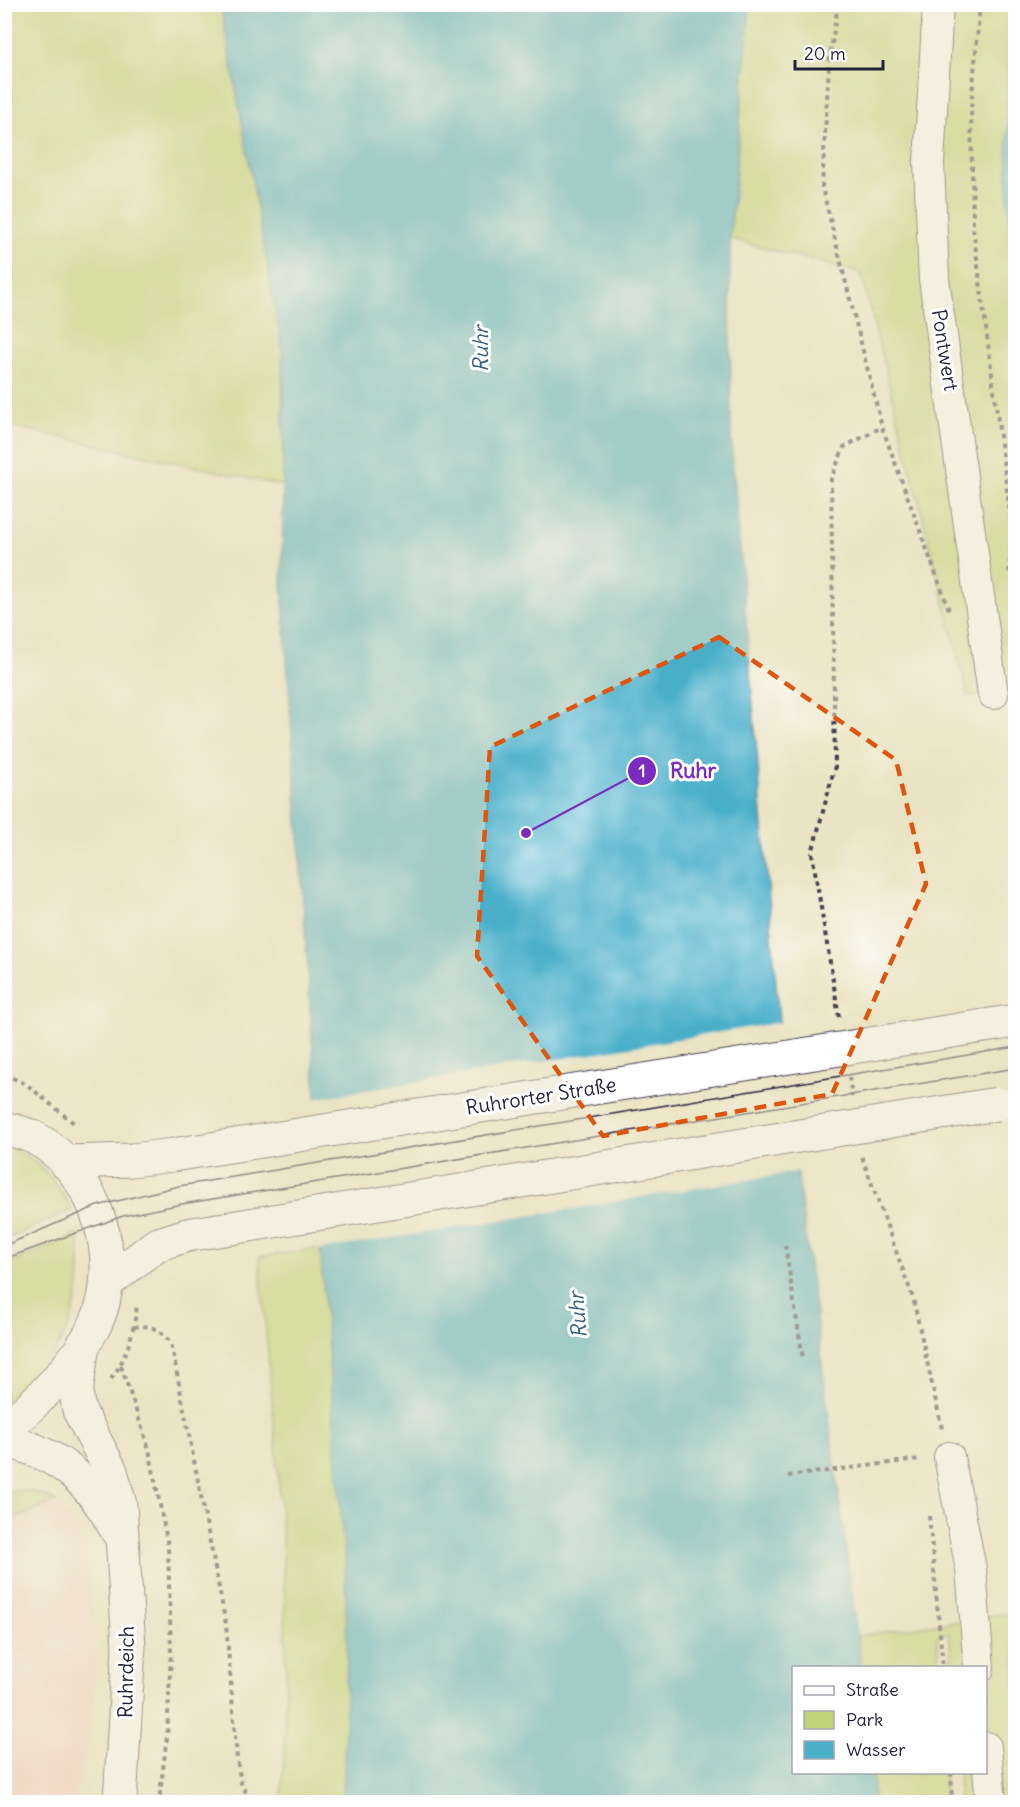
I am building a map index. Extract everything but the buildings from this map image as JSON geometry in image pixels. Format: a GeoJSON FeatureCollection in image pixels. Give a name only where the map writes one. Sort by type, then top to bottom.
{"type":"FeatureCollection","features":[{"type":"Feature","properties":{"kind":"main road","name":"Ruhrorter Straße"},"geometry":{"type":"LineString","coordinates":[[65,1162],[132,1160],[173,1155],[1000,1024]]}},
{"type":"Feature","properties":{"kind":"main road"},"geometry":{"type":"LineString","coordinates":[[108,1282],[156,1245],[187,1235],[1006,1102]]}},
{"type":"Feature","properties":{"kind":"main road"},"geometry":{"type":"LineString","coordinates":[[4,1128],[35,1138],[65,1162],[97,1206],[102,1224],[108,1282],[95,1324],[82,1345],[49,1388],[26,1412],[4,1428]]}},
{"type":"Feature","properties":{"kind":"main road","name":"Ruhrdeich"},"geometry":{"type":"LineString","coordinates":[[82,1345],[76,1393],[79,1410],[111,1471],[120,1505],[129,1646],[120,1803]]}},
{"type":"Feature","properties":{"kind":"main road","name":"Ruhrdeich"},"geometry":{"type":"LineString","coordinates":[[4,1440],[32,1447],[81,1478],[105,1508],[123,1542]]}},
{"type":"Feature","properties":{"kind":"lane","name":"Pontwert"},"geometry":{"type":"LineString","coordinates":[[938,4],[929,163],[934,279],[993,694]]}},
{"type":"Feature","properties":{"kind":"lane"},"geometry":{"type":"LineString","coordinates":[[948,1457],[971,1569],[979,1666]]}},
{"type":"Feature","properties":{"kind":"lane"},"geometry":{"type":"LineString","coordinates":[[987,1761],[990,1803]]}},
{"type":"Feature","properties":{"kind":"path"},"geometry":{"type":"LineString","coordinates":[[838,4],[830,64],[822,187],[882,427],[951,617]]}},
{"type":"Feature","properties":{"kind":"path"},"geometry":{"type":"LineString","coordinates":[[980,4],[971,108],[973,228],[1012,529],[1008,584]]}},
{"type":"Feature","properties":{"kind":"path"},"geometry":{"type":"LineString","coordinates":[[839,1018],[812,853],[835,766],[831,479],[844,447],[882,427]]}},
{"type":"Feature","properties":{"kind":"path"},"geometry":{"type":"LineString","coordinates":[[847,1065],[853,1101]]}},
{"type":"Feature","properties":{"kind":"path"},"geometry":{"type":"LineString","coordinates":[[4,1074],[26,1084],[78,1128]]}},
{"type":"Feature","properties":{"kind":"path"},"geometry":{"type":"LineString","coordinates":[[788,1476],[874,1463],[948,1457],[913,1298],[861,1148]]}},
{"type":"Feature","properties":{"kind":"path"},"geometry":{"type":"LineString","coordinates":[[785,1245],[803,1359]]}},
{"type":"Feature","properties":{"kind":"path"},"geometry":{"type":"LineString","coordinates":[[159,1803],[167,1737],[171,1652],[168,1546],[149,1449],[121,1366],[134,1327],[147,1325],[158,1329],[171,1343],[226,1624],[241,1783],[251,1803]]}},
{"type":"Feature","properties":{"kind":"path"},"geometry":{"type":"LineString","coordinates":[[951,1774],[952,1803]]}},
{"type":"Feature","properties":{"kind":"highlighted area"},"geometry":{"type":"Polygon","coordinates":[[[719,637],[896,760],[926,884],[832,1094],[603,1136],[477,956],[490,747],[719,637]]]}},
{"type":"Feature","properties":{"kind":"shaded area"},"geometry":{"type":"Polygon","coordinates":[[[56,1501],[76,1525],[88,1562],[94,1631],[94,1700],[83,1767],[72,1802],[5,1802],[4,1518],[20,1517],[56,1501]]]}},
{"type":"Feature","properties":{"kind":"green space"},"geometry":{"type":"Polygon","coordinates":[[[5,5],[221,5],[282,347],[283,486],[5,425],[5,5]]]}},
{"type":"Feature","properties":{"kind":"green space"},"geometry":{"type":"Polygon","coordinates":[[[750,5],[1015,5],[1008,110],[1008,181],[1016,287],[1015,697],[968,696],[861,273],[730,239],[750,5]]]}},
{"type":"Feature","properties":{"kind":"green space"},"geometry":{"type":"Polygon","coordinates":[[[5,1144],[36,1163],[59,1188],[72,1210],[5,1240],[5,1144]]]}},
{"type":"Feature","properties":{"kind":"green space"},"geometry":{"type":"Polygon","coordinates":[[[78,1234],[79,1287],[66,1332],[41,1371],[5,1409],[5,1265],[78,1234]]]}},
{"type":"Feature","properties":{"kind":"green space"},"geometry":{"type":"Polygon","coordinates":[[[320,1248],[345,1562],[347,1654],[344,1792],[343,1802],[281,1802],[285,1734],[285,1598],[272,1393],[259,1257],[320,1248]]]}},
{"type":"Feature","properties":{"kind":"green space"},"geometry":{"type":"Polygon","coordinates":[[[4,1490],[32,1491],[56,1501],[20,1517],[5,1518],[4,1490]]]}},
{"type":"Feature","properties":{"kind":"green space"},"geometry":{"type":"Polygon","coordinates":[[[1015,1612],[1015,1802],[959,1802],[958,1774],[987,1774],[987,1666],[952,1666],[949,1633],[937,1637],[939,1666],[861,1666],[857,1636],[1015,1612]]]}},
{"type":"Feature","properties":{"kind":"green space"},"geometry":{"type":"Polygon","coordinates":[[[872,1774],[945,1774],[945,1802],[874,1802],[872,1774]]]}},
{"type":"Feature","properties":{"kind":"water"},"geometry":{"type":"Polygon","coordinates":[[[221,5],[750,5],[730,239],[731,439],[781,1045],[861,1666],[792,1666],[792,1774],[872,1774],[874,1802],[343,1802],[347,1654],[345,1562],[320,1248],[318,1126],[282,585],[284,386],[282,347],[221,5]]]}},
{"type":"Feature","properties":{"kind":"water"},"geometry":{"type":"Polygon","coordinates":[[[1015,6],[1016,287],[1011,253],[1008,182],[1010,75],[1015,6]]]}},
{"type":"Feature","properties":{"kind":"pier"},"geometry":{"type":"Polygon","coordinates":[[[782,1022],[800,1171],[318,1250],[314,1099],[782,1022]]]}},
{"type":"Feature","properties":{"kind":"tram line"},"geometry":{"type":"LineString","coordinates":[[4,1246],[97,1206],[179,1186],[1016,1047]]}},
{"type":"Feature","properties":{"kind":"tram line"},"geometry":{"type":"LineString","coordinates":[[4,1259],[123,1216],[182,1204],[1016,1068]]}},
{"type":"Feature","properties":{"kind":"place","name":"Ruhr"},"geometry":{"type":"Point","coordinates":[526,833]}}]}
